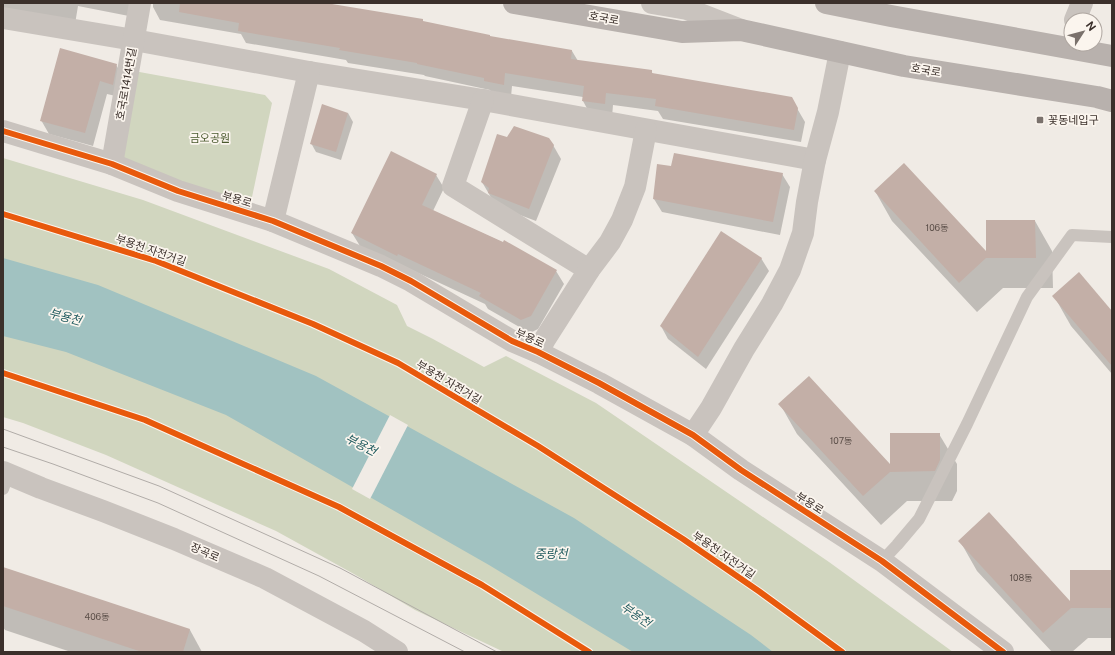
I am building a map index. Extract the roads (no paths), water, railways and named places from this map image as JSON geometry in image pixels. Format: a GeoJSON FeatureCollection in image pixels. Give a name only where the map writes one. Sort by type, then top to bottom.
{"type":"FeatureCollection","features":[{"type":"Feature","properties":{"kind":"main road","name":"호국로"},"geometry":{"type":"LineString","coordinates":[[514,3],[682,32],[741,30],[904,66],[1097,97],[1112,101]]}},
{"type":"Feature","properties":{"kind":"main road"},"geometry":{"type":"LineString","coordinates":[[826,3],[892,10],[1063,39]]}},
{"type":"Feature","properties":{"kind":"main road"},"geometry":{"type":"LineString","coordinates":[[1101,52],[1112,56]]}},
{"type":"Feature","properties":{"kind":"street","name":"호국로1414번길"},"geometry":{"type":"LineString","coordinates":[[112,164],[140,3]]}},
{"type":"Feature","properties":{"kind":"street","name":"호국로"},"geometry":{"type":"LineString","coordinates":[[652,3],[687,10],[741,30]]}},
{"type":"Feature","properties":{"kind":"street"},"geometry":{"type":"LineString","coordinates":[[3,18],[309,72],[482,100],[815,160]]}},
{"type":"Feature","properties":{"kind":"street"},"geometry":{"type":"LineString","coordinates":[[693,435],[711,408],[772,304],[790,270],[803,233],[815,160],[828,112],[840,52]]}},
{"type":"Feature","properties":{"kind":"street"},"geometry":{"type":"LineString","coordinates":[[273,221],[309,72]]}},
{"type":"Feature","properties":{"kind":"street"},"geometry":{"type":"LineString","coordinates":[[482,100],[453,186],[590,270]]}},
{"type":"Feature","properties":{"kind":"street"},"geometry":{"type":"LineString","coordinates":[[538,352],[590,270],[610,242],[622,220],[635,187],[646,130]]}},
{"type":"Feature","properties":{"kind":"street","name":"부용로"},"geometry":{"type":"LineString","coordinates":[[3,131],[112,164],[178,191],[273,221],[381,266],[410,281],[512,341],[538,352],[599,383],[693,435],[740,470],[882,562],[1003,652]]}},
{"type":"Feature","properties":{"kind":"street","name":"장곡로"},"geometry":{"type":"LineString","coordinates":[[5,478],[41,488],[103,511],[174,539],[265,578],[364,631],[397,652]]}},
{"type":"Feature","properties":{"kind":"lane"},"geometry":{"type":"LineString","coordinates":[[882,562],[919,519],[968,424],[1027,297],[1072,235],[1112,237]]}},
{"type":"Feature","properties":{"kind":"water","name":"중랑천"},"geometry":{"type":"Polygon","coordinates":[[[3,258],[98,285],[316,376],[574,518],[751,635],[773,652],[633,652],[489,565],[226,415],[66,352],[3,336],[3,258]]]}},
{"type":"Feature","properties":{"kind":"tram line"},"geometry":{"type":"LineString","coordinates":[[3,429],[159,486],[340,568],[497,652]]}},
{"type":"Feature","properties":{"kind":"tram line"},"geometry":{"type":"LineString","coordinates":[[3,447],[158,503],[319,576],[465,652]]}},
{"type":"Feature","properties":{"kind":"place","name":"꽃동네입구"},"geometry":{"type":"Point","coordinates":[1040,120]}},
{"type":"Feature","properties":{"kind":"park label","name":"금오공원"},"geometry":{"type":"Point","coordinates":[210,138]}},
{"type":"Feature","properties":{"kind":"water label","name":"부용천"},"geometry":{"type":"Point","coordinates":[65,317]}},
{"type":"Feature","properties":{"kind":"water label","name":"부용천"},"geometry":{"type":"Point","coordinates":[361,445]}},
{"type":"Feature","properties":{"kind":"water label","name":"부용천"},"geometry":{"type":"Point","coordinates":[636,615]}}]}
